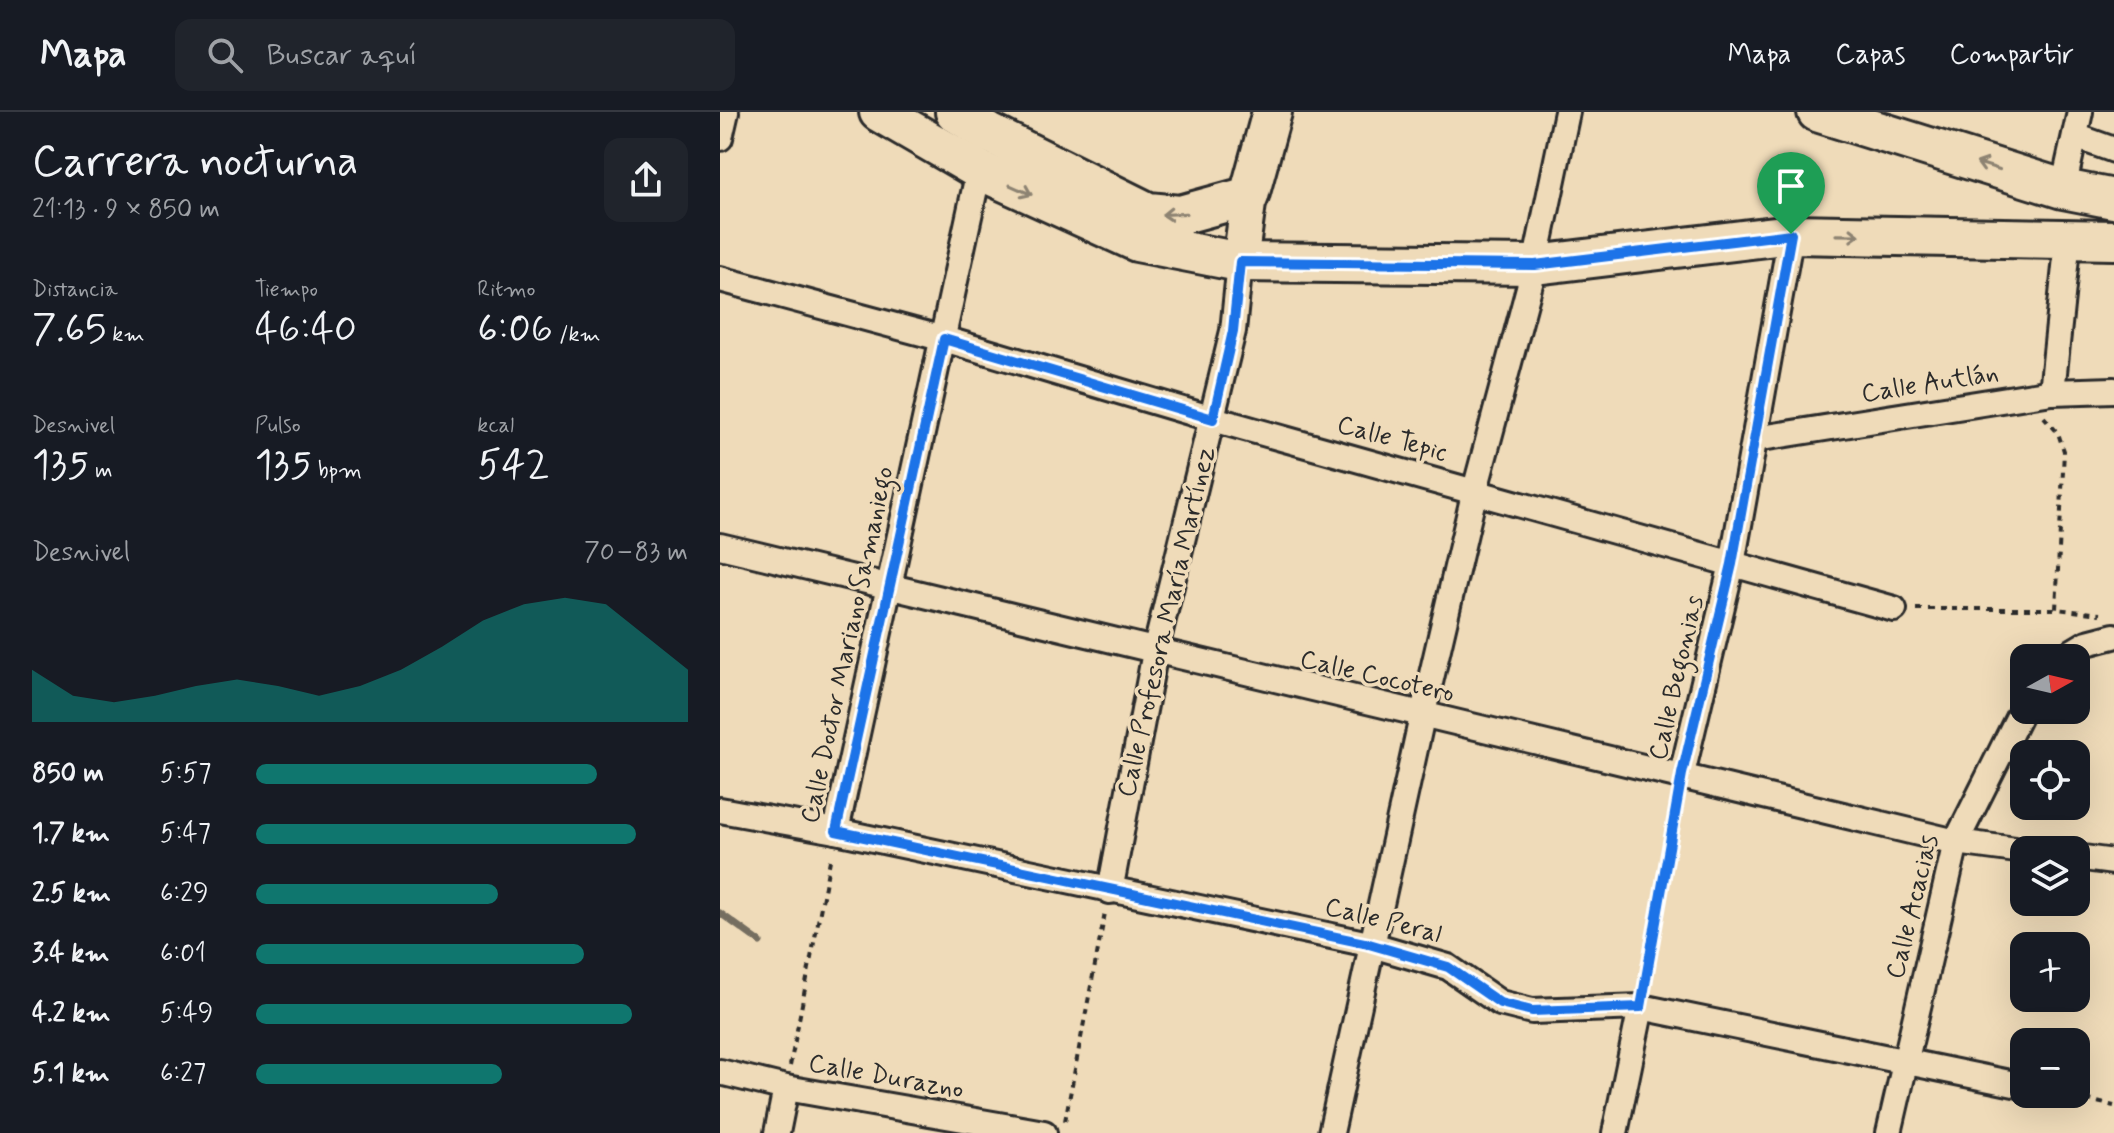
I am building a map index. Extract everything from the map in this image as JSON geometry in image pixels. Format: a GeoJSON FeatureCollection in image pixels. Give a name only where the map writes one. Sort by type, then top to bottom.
{"type":"FeatureCollection","features":[{"type":"Feature","properties":{"kind":"main road"},"geometry":{"type":"LineString","coordinates":[[879,112],[979,170],[1137,242],[1240,262],[1535,265],[1791,234],[2114,240]]}},
{"type":"Feature","properties":{"kind":"main road"},"geometry":{"type":"LineString","coordinates":[[955,112],[992,122],[1148,212],[1180,215],[1249,196]]}},
{"type":"Feature","properties":{"kind":"main road","name":"Calle Profesora María Martínez"},"geometry":{"type":"LineString","coordinates":[[1240,262],[1249,196],[1272,112]]}},
{"type":"Feature","properties":{"kind":"main road"},"geometry":{"type":"LineString","coordinates":[[1817,112],[2063,189],[2114,199]]}},
{"type":"Feature","properties":{"kind":"street"},"geometry":{"type":"LineString","coordinates":[[720,138],[726,112]]}},
{"type":"Feature","properties":{"kind":"street"},"geometry":{"type":"LineString","coordinates":[[1331,1133],[1369,944],[1475,490],[1535,265],[1567,112]]}},
{"type":"Feature","properties":{"kind":"street"},"geometry":{"type":"LineString","coordinates":[[2063,189],[2077,124],[2114,150]]}},
{"type":"Feature","properties":{"kind":"street","name":"Calle Doctor Mariano Samaniego"},"geometry":{"type":"LineString","coordinates":[[836,831],[979,170]]}},
{"type":"Feature","properties":{"kind":"street","name":"Calle Begonias"},"geometry":{"type":"LineString","coordinates":[[1682,774],[1732,564],[1791,234]]}},
{"type":"Feature","properties":{"kind":"street"},"geometry":{"type":"LineString","coordinates":[[2052,392],[2068,238]]}},
{"type":"Feature","properties":{"kind":"street","name":"Calle Profesora María Martínez"},"geometry":{"type":"LineString","coordinates":[[1110,891],[1155,652],[1233,331],[1240,262]]}},
{"type":"Feature","properties":{"kind":"street","name":"Calle Tepic"},"geometry":{"type":"LineString","coordinates":[[720,279],[944,339],[1213,419],[1894,609]]}},
{"type":"Feature","properties":{"kind":"street","name":"Calle Autlán"},"geometry":{"type":"LineString","coordinates":[[1755,439],[2052,392],[2114,390]]}},
{"type":"Feature","properties":{"kind":"street","name":"Calle Cocotero"},"geometry":{"type":"LineString","coordinates":[[720,546],[1422,717],[1682,774],[1956,842],[2010,849]]}},
{"type":"Feature","properties":{"kind":"street"},"geometry":{"type":"LineString","coordinates":[[2085,644],[2110,626]]}},
{"type":"Feature","properties":{"kind":"street","name":"Calle Acacias"},"geometry":{"type":"LineString","coordinates":[[1889,1133],[1956,842],[2015,724]]}},
{"type":"Feature","properties":{"kind":"street","name":"Calle Peral"},"geometry":{"type":"LineString","coordinates":[[720,810],[836,831],[1369,944],[1448,967],[1500,1003],[1532,1011],[1641,1007],[2010,1083]]}},
{"type":"Feature","properties":{"kind":"street"},"geometry":{"type":"LineString","coordinates":[[2090,859],[2114,862]]}},
{"type":"Feature","properties":{"kind":"street"},"geometry":{"type":"LineString","coordinates":[[1615,1133],[1641,1007]]}},
{"type":"Feature","properties":{"kind":"street","name":"Calle Durazno"},"geometry":{"type":"LineString","coordinates":[[720,1072],[786,1088],[1044,1133]]}},
{"type":"Feature","properties":{"kind":"street"},"geometry":{"type":"LineString","coordinates":[[777,1133],[786,1088]]}},
{"type":"Feature","properties":{"kind":"path"},"geometry":{"type":"LineString","coordinates":[[2022,397],[2058,433],[2064,451],[2056,609]]}},
{"type":"Feature","properties":{"kind":"path"},"geometry":{"type":"LineString","coordinates":[[1894,609],[2056,609],[2110,626]]}},
{"type":"Feature","properties":{"kind":"path","name":"Calle Begonias"},"geometry":{"type":"LineString","coordinates":[[1641,1007],[1682,774]]}},
{"type":"Feature","properties":{"kind":"path","name":"Calle Doctor Mariano Samaniego"},"geometry":{"type":"LineString","coordinates":[[786,1088],[836,831]]}},
{"type":"Feature","properties":{"kind":"path"},"geometry":{"type":"LineString","coordinates":[[1062,1133],[1110,891]]}},
{"type":"Feature","properties":{"kind":"path"},"geometry":{"type":"LineString","coordinates":[[2090,1100],[2114,1106]]}},
{"type":"Feature","properties":{"kind":"waterway"},"geometry":{"type":"LineString","coordinates":[[720,913],[760,942]]}},
{"type":"Feature","properties":{"kind":"route"},"geometry":{"type":"LineString","coordinates":[[1791,234],[1732,564],[1682,774],[1641,1007],[1582,1006],[1532,1011],[1500,1003],[1448,967],[1369,944],[836,831],[887,587],[944,339],[1213,419],[1233,331],[1240,262],[1535,265],[1791,234]]}}]}
